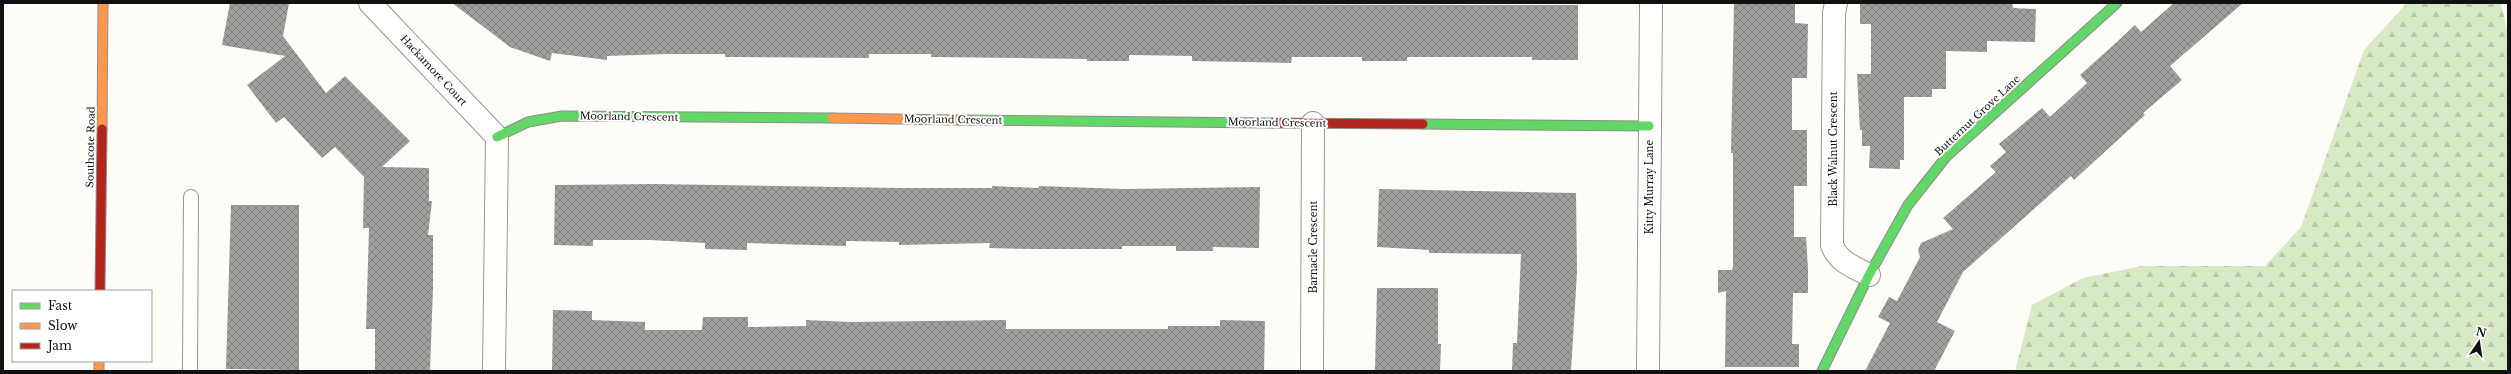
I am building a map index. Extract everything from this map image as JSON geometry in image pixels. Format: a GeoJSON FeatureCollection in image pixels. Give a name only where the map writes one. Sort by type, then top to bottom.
{"type":"FeatureCollection","features":[{"type":"Feature","properties":{"kind":"street","name":"Southcote Road"},"geometry":{"type":"LineString","coordinates":[[100,290],[103,3]]}},
{"type":"Feature","properties":{"kind":"street","name":"Hackamore Court"},"geometry":{"type":"LineString","coordinates":[[370,3],[496,137]]}},
{"type":"Feature","properties":{"kind":"street","name":"Kitty Murray Lane"},"geometry":{"type":"LineString","coordinates":[[1648,371],[1651,3]]}},
{"type":"Feature","properties":{"kind":"street","name":"Black Walnut Crescent"},"geometry":{"type":"LineString","coordinates":[[1836,3],[1834,13],[1832,244],[1835,254],[1843,262],[1869,275]]}},
{"type":"Feature","properties":{"kind":"street","name":"Butternut Grove Lane"},"geometry":{"type":"LineString","coordinates":[[1822,371],[1869,275],[1908,205],[1946,157],[2117,3]]}},
{"type":"Feature","properties":{"kind":"street","name":"Moorland Crescent"},"geometry":{"type":"LineString","coordinates":[[496,137],[520,122],[542,117],[562,116],[1649,126]]}},
{"type":"Feature","properties":{"kind":"street","name":"Barnacle Crescent"},"geometry":{"type":"LineString","coordinates":[[1312,371],[1313,123]]}},
{"type":"Feature","properties":{"kind":"street"},"geometry":{"type":"LineString","coordinates":[[494,371],[496,137]]}},
{"type":"Feature","properties":{"kind":"lane"},"geometry":{"type":"LineString","coordinates":[[190,371],[191,196]]}},
{"type":"Feature","properties":{"kind":"green space"},"geometry":{"type":"Polygon","coordinates":[[[2407,3],[2501,3],[2508,34],[2507,371],[2015,371],[2032,305],[2083,278],[2142,266],[2265,266],[2301,227],[2364,50],[2407,3]]]}},
{"type":"Feature","properties":{"kind":"building"},"geometry":{"type":"Polygon","coordinates":[[[230,3],[289,3],[283,36],[326,93],[345,76],[410,141],[382,167],[429,168],[429,201],[432,201],[428,235],[433,235],[430,371],[375,371],[375,329],[366,329],[369,228],[363,228],[364,177],[335,147],[322,158],[284,117],[276,123],[247,85],[285,56],[222,45],[230,3]]]}},
{"type":"Feature","properties":{"kind":"building"},"geometry":{"type":"Polygon","coordinates":[[[452,3],[1578,5],[1578,60],[1532,60],[1532,57],[1407,57],[1407,61],[1362,61],[1362,57],[1292,57],[1291,63],[1192,61],[1192,56],[1129,55],[1129,61],[1087,61],[1087,59],[931,57],[931,54],[869,54],[869,58],[725,57],[725,54],[667,54],[607,56],[607,60],[552,53],[550,61],[510,47],[452,3]]]}},
{"type":"Feature","properties":{"kind":"building"},"geometry":{"type":"Polygon","coordinates":[[[1734,3],[1795,3],[1795,23],[1808,24],[1807,78],[1792,78],[1792,130],[1807,130],[1807,186],[1794,186],[1794,237],[1806,237],[1808,268],[1808,293],[1793,293],[1792,344],[1799,344],[1799,367],[1725,367],[1726,291],[1718,293],[1718,270],[1732,270],[1733,267],[1733,153],[1731,153],[1734,3]]]}},
{"type":"Feature","properties":{"kind":"building"},"geometry":{"type":"Polygon","coordinates":[[[1860,3],[2012,3],[2013,8],[2036,9],[2035,42],[1987,41],[1987,52],[1946,51],[1946,89],[1932,89],[1932,97],[1904,97],[1904,160],[1900,160],[1900,169],[1869,168],[1870,146],[1862,146],[1857,74],[1871,74],[1871,24],[1860,24],[1860,3]]]}},
{"type":"Feature","properties":{"kind":"building"},"geometry":{"type":"Polygon","coordinates":[[[2174,3],[2243,3],[2170,66],[2182,80],[2143,113],[2145,115],[2074,180],[2071,176],[1963,272],[1937,322],[1955,331],[1934,371],[1865,371],[1890,323],[1878,317],[1889,297],[1897,301],[1920,257],[1918,250],[1921,243],[1953,229],[1943,218],[1996,172],[1990,166],[2006,152],[1999,144],[2042,108],[2050,117],[2087,83],[2080,75],[2135,25],[2141,32],[2174,3]]]}},
{"type":"Feature","properties":{"kind":"building"},"geometry":{"type":"Polygon","coordinates":[[[655,184],[900,188],[992,188],[992,186],[1123,189],[1260,187],[1259,248],[1213,247],[1213,251],[1176,251],[1176,246],[1122,246],[1122,249],[1030,249],[989,248],[990,243],[899,245],[899,242],[846,241],[846,246],[747,243],[747,250],[705,249],[705,243],[650,240],[593,240],[593,246],[554,245],[555,185],[655,184]]]}},
{"type":"Feature","properties":{"kind":"building"},"geometry":{"type":"Polygon","coordinates":[[[1379,189],[1576,193],[1577,272],[1571,371],[1512,371],[1513,343],[1517,343],[1521,254],[1429,253],[1429,250],[1377,247],[1379,189]]]}},
{"type":"Feature","properties":{"kind":"building"},"geometry":{"type":"Polygon","coordinates":[[[231,205],[299,205],[299,370],[226,369],[231,205]]]}},
{"type":"Feature","properties":{"kind":"building"},"geometry":{"type":"Polygon","coordinates":[[[1377,288],[1438,288],[1438,344],[1441,344],[1440,371],[1375,371],[1377,288]]]}},
{"type":"Feature","properties":{"kind":"building"},"geometry":{"type":"Polygon","coordinates":[[[553,310],[592,311],[592,320],[645,322],[645,330],[702,330],[703,317],[748,317],[748,327],[806,326],[806,320],[851,322],[1006,320],[1006,329],[1168,329],[1168,326],[1220,326],[1220,320],[1265,321],[1264,371],[552,371],[553,310]]]}},
{"type":"Feature","properties":{"kind":"traffic: fast"},"geometry":{"type":"LineString","coordinates":[[1822,371],[1869,275],[1908,205],[1946,157],[2117,3]]}},
{"type":"Feature","properties":{"kind":"traffic: fast"},"geometry":{"type":"LineString","coordinates":[[497,137],[528,122],[562,116],[832,118]]}},
{"type":"Feature","properties":{"kind":"traffic: fast"},"geometry":{"type":"LineString","coordinates":[[958,120],[1273,123]]}},
{"type":"Feature","properties":{"kind":"traffic: fast"},"geometry":{"type":"LineString","coordinates":[[1423,124],[1649,126]]}},
{"type":"Feature","properties":{"kind":"traffic: slow"},"geometry":{"type":"LineString","coordinates":[[102,129],[103,3]]}},
{"type":"Feature","properties":{"kind":"traffic: slow"},"geometry":{"type":"LineString","coordinates":[[832,118],[958,120]]}},
{"type":"Feature","properties":{"kind":"traffic: slow"},"geometry":{"type":"LineString","coordinates":[[99,362],[99,371]]}},
{"type":"Feature","properties":{"kind":"traffic: jam"},"geometry":{"type":"LineString","coordinates":[[1273,123],[1423,124]]}},
{"type":"Feature","properties":{"kind":"traffic: jam"},"geometry":{"type":"LineString","coordinates":[[100,290],[102,129]]}}]}
